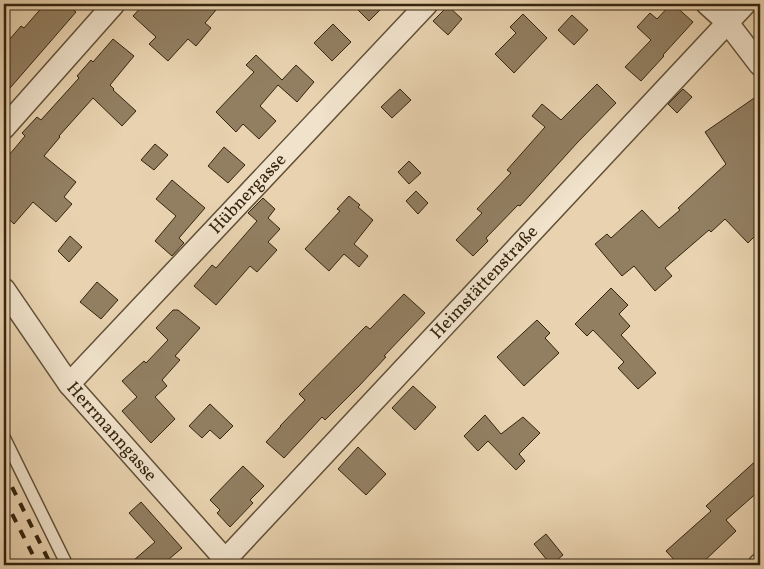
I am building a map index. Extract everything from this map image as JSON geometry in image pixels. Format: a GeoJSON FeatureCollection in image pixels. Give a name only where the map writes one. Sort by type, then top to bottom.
{"type":"FeatureCollection","features":[{"type":"Feature","properties":{"kind":"street"},"geometry":{"type":"LineString","coordinates":[[4,128],[114,4]]}},
{"type":"Feature","properties":{"kind":"street","name":"Hübnergasse"},"geometry":{"type":"LineString","coordinates":[[69,384],[427,4]]}},
{"type":"Feature","properties":{"kind":"street"},"geometry":{"type":"LineString","coordinates":[[707,4],[727,22],[760,65]]}},
{"type":"Feature","properties":{"kind":"street","name":"Heimstättenstraße"},"geometry":{"type":"LineString","coordinates":[[227,563],[745,4]]}},
{"type":"Feature","properties":{"kind":"street","name":"Herrmanngasse"},"geometry":{"type":"LineString","coordinates":[[4,289],[69,384],[227,563]]}},
{"type":"Feature","properties":{"kind":"lane"},"geometry":{"type":"LineString","coordinates":[[4,437],[67,565]]}},
{"type":"Feature","properties":{"kind":"building"},"geometry":{"type":"Polygon","coordinates":[[[45,4],[66,4],[76,12],[4,95],[4,46],[21,26],[24,28],[45,4]]]}},
{"type":"Feature","properties":{"kind":"building"},"geometry":{"type":"Polygon","coordinates":[[[144,4],[221,4],[205,23],[211,28],[196,46],[188,39],[168,61],[149,44],[156,37],[133,16],[144,4]]]}},
{"type":"Feature","properties":{"kind":"building"},"geometry":{"type":"Polygon","coordinates":[[[352,4],[386,4],[369,21],[352,4]]]}},
{"type":"Feature","properties":{"kind":"building"},"geometry":{"type":"Polygon","coordinates":[[[671,4],[693,22],[641,81],[625,67],[651,40],[637,27],[650,13],[657,19],[671,4]]]}},
{"type":"Feature","properties":{"kind":"building"},"geometry":{"type":"Polygon","coordinates":[[[448,6],[462,19],[448,35],[433,21],[448,6]]]}},
{"type":"Feature","properties":{"kind":"building"},"geometry":{"type":"Polygon","coordinates":[[[523,14],[547,38],[514,73],[495,54],[516,33],[510,27],[523,14]]]}},
{"type":"Feature","properties":{"kind":"building"},"geometry":{"type":"Polygon","coordinates":[[[572,15],[588,30],[574,45],[558,30],[572,15]]]}},
{"type":"Feature","properties":{"kind":"building"},"geometry":{"type":"Polygon","coordinates":[[[333,24],[351,42],[332,61],[314,43],[333,24]]]}},
{"type":"Feature","properties":{"kind":"building"},"geometry":{"type":"Polygon","coordinates":[[[113,39],[134,56],[110,85],[136,111],[122,126],[93,98],[44,156],[76,182],[64,197],[72,204],[56,222],[33,202],[14,224],[4,215],[4,161],[25,136],[22,133],[37,117],[41,120],[79,78],[77,76],[91,60],[93,62],[113,39]]]}},
{"type":"Feature","properties":{"kind":"building"},"geometry":{"type":"Polygon","coordinates":[[[256,55],[282,80],[296,65],[314,82],[297,102],[278,85],[260,106],[276,121],[259,139],[243,124],[236,132],[216,112],[254,72],[246,65],[256,55]]]}},
{"type":"Feature","properties":{"kind":"building"},"geometry":{"type":"Polygon","coordinates":[[[597,84],[616,103],[520,206],[518,205],[486,238],[488,241],[473,256],[456,240],[482,213],[477,209],[511,173],[507,170],[545,127],[532,116],[542,104],[561,120],[597,84]]]}},
{"type":"Feature","properties":{"kind":"building"},"geometry":{"type":"Polygon","coordinates":[[[400,89],[411,100],[392,118],[381,107],[400,89]]]}},
{"type":"Feature","properties":{"kind":"building"},"geometry":{"type":"Polygon","coordinates":[[[683,89],[692,97],[677,113],[668,104],[683,89]]]}},
{"type":"Feature","properties":{"kind":"building"},"geometry":{"type":"Polygon","coordinates":[[[760,94],[760,231],[748,243],[725,219],[711,232],[709,230],[665,268],[672,276],[655,291],[634,266],[622,276],[595,244],[607,234],[611,238],[642,210],[659,228],[680,210],[678,208],[726,164],[705,132],[760,94]]]}},
{"type":"Feature","properties":{"kind":"building"},"geometry":{"type":"Polygon","coordinates":[[[155,144],[168,155],[154,170],[141,160],[155,144]]]}},
{"type":"Feature","properties":{"kind":"building"},"geometry":{"type":"Polygon","coordinates":[[[224,147],[245,165],[228,183],[208,166],[224,147]]]}},
{"type":"Feature","properties":{"kind":"building"},"geometry":{"type":"Polygon","coordinates":[[[409,161],[421,173],[409,184],[398,172],[409,161]]]}},
{"type":"Feature","properties":{"kind":"building"},"geometry":{"type":"Polygon","coordinates":[[[172,180],[205,208],[179,238],[184,243],[172,256],[155,241],[176,216],[156,199],[172,180]]]}},
{"type":"Feature","properties":{"kind":"building"},"geometry":{"type":"Polygon","coordinates":[[[416,191],[428,203],[418,214],[406,201],[416,191]]]}},
{"type":"Feature","properties":{"kind":"building"},"geometry":{"type":"Polygon","coordinates":[[[349,196],[373,220],[354,244],[368,256],[359,267],[344,254],[329,271],[305,249],[340,211],[337,209],[349,196]]]}},
{"type":"Feature","properties":{"kind":"building"},"geometry":{"type":"Polygon","coordinates":[[[263,198],[275,209],[268,218],[280,229],[268,242],[277,250],[257,272],[250,266],[216,305],[194,286],[212,265],[216,268],[257,221],[248,213],[263,198]]]}},
{"type":"Feature","properties":{"kind":"building"},"geometry":{"type":"Polygon","coordinates":[[[70,236],[82,247],[69,262],[58,251],[70,236]]]}},
{"type":"Feature","properties":{"kind":"building"},"geometry":{"type":"Polygon","coordinates":[[[97,282],[118,300],[101,319],[80,302],[97,282]]]}},
{"type":"Feature","properties":{"kind":"building"},"geometry":{"type":"Polygon","coordinates":[[[611,288],[628,305],[619,314],[630,326],[621,335],[656,373],[638,389],[618,368],[624,362],[593,330],[587,336],[575,324],[611,288]]]}},
{"type":"Feature","properties":{"kind":"building"},"geometry":{"type":"Polygon","coordinates":[[[404,294],[425,313],[384,356],[386,357],[359,386],[325,420],[322,417],[284,458],[266,442],[305,400],[299,394],[366,326],[370,329],[404,294]]]}},
{"type":"Feature","properties":{"kind":"building"},"geometry":{"type":"Polygon","coordinates":[[[173,310],[178,310],[200,328],[175,356],[180,360],[162,380],[167,386],[155,397],[175,419],[151,443],[122,411],[137,397],[122,381],[144,361],[146,363],[168,340],[156,328],[173,310]]]}},
{"type":"Feature","properties":{"kind":"building"},"geometry":{"type":"Polygon","coordinates":[[[537,320],[550,333],[545,338],[559,353],[524,386],[497,357],[537,320]]]}},
{"type":"Feature","properties":{"kind":"building"},"geometry":{"type":"Polygon","coordinates":[[[413,386],[436,407],[415,430],[392,408],[413,386]]]}},
{"type":"Feature","properties":{"kind":"building"},"geometry":{"type":"Polygon","coordinates":[[[210,404],[233,426],[220,439],[210,430],[202,438],[189,426],[210,404]]]}},
{"type":"Feature","properties":{"kind":"building"},"geometry":{"type":"Polygon","coordinates":[[[485,415],[501,434],[523,417],[540,433],[519,454],[525,461],[516,470],[488,441],[478,451],[464,436],[485,415]]]}},
{"type":"Feature","properties":{"kind":"building"},"geometry":{"type":"Polygon","coordinates":[[[358,447],[386,474],[366,495],[338,469],[358,447]]]}},
{"type":"Feature","properties":{"kind":"building"},"geometry":{"type":"Polygon","coordinates":[[[760,457],[760,490],[726,520],[736,531],[700,565],[679,565],[666,551],[711,511],[706,506],[760,457]]]}},
{"type":"Feature","properties":{"kind":"building"},"geometry":{"type":"Polygon","coordinates":[[[243,466],[264,486],[250,500],[253,503],[230,527],[217,513],[220,510],[210,500],[243,466]]]}},
{"type":"Feature","properties":{"kind":"building"},"geometry":{"type":"Polygon","coordinates":[[[141,502],[182,548],[162,565],[128,565],[155,542],[129,513],[141,502]]]}},
{"type":"Feature","properties":{"kind":"building"},"geometry":{"type":"Polygon","coordinates":[[[546,534],[563,555],[551,565],[534,544],[546,534]]]}},
{"type":"Feature","properties":{"kind":"railway"},"geometry":{"type":"LineString","coordinates":[[4,471],[51,565]]}},
{"type":"Feature","properties":{"kind":"railway"},"geometry":{"type":"LineString","coordinates":[[4,498],[38,565]]}}]}
